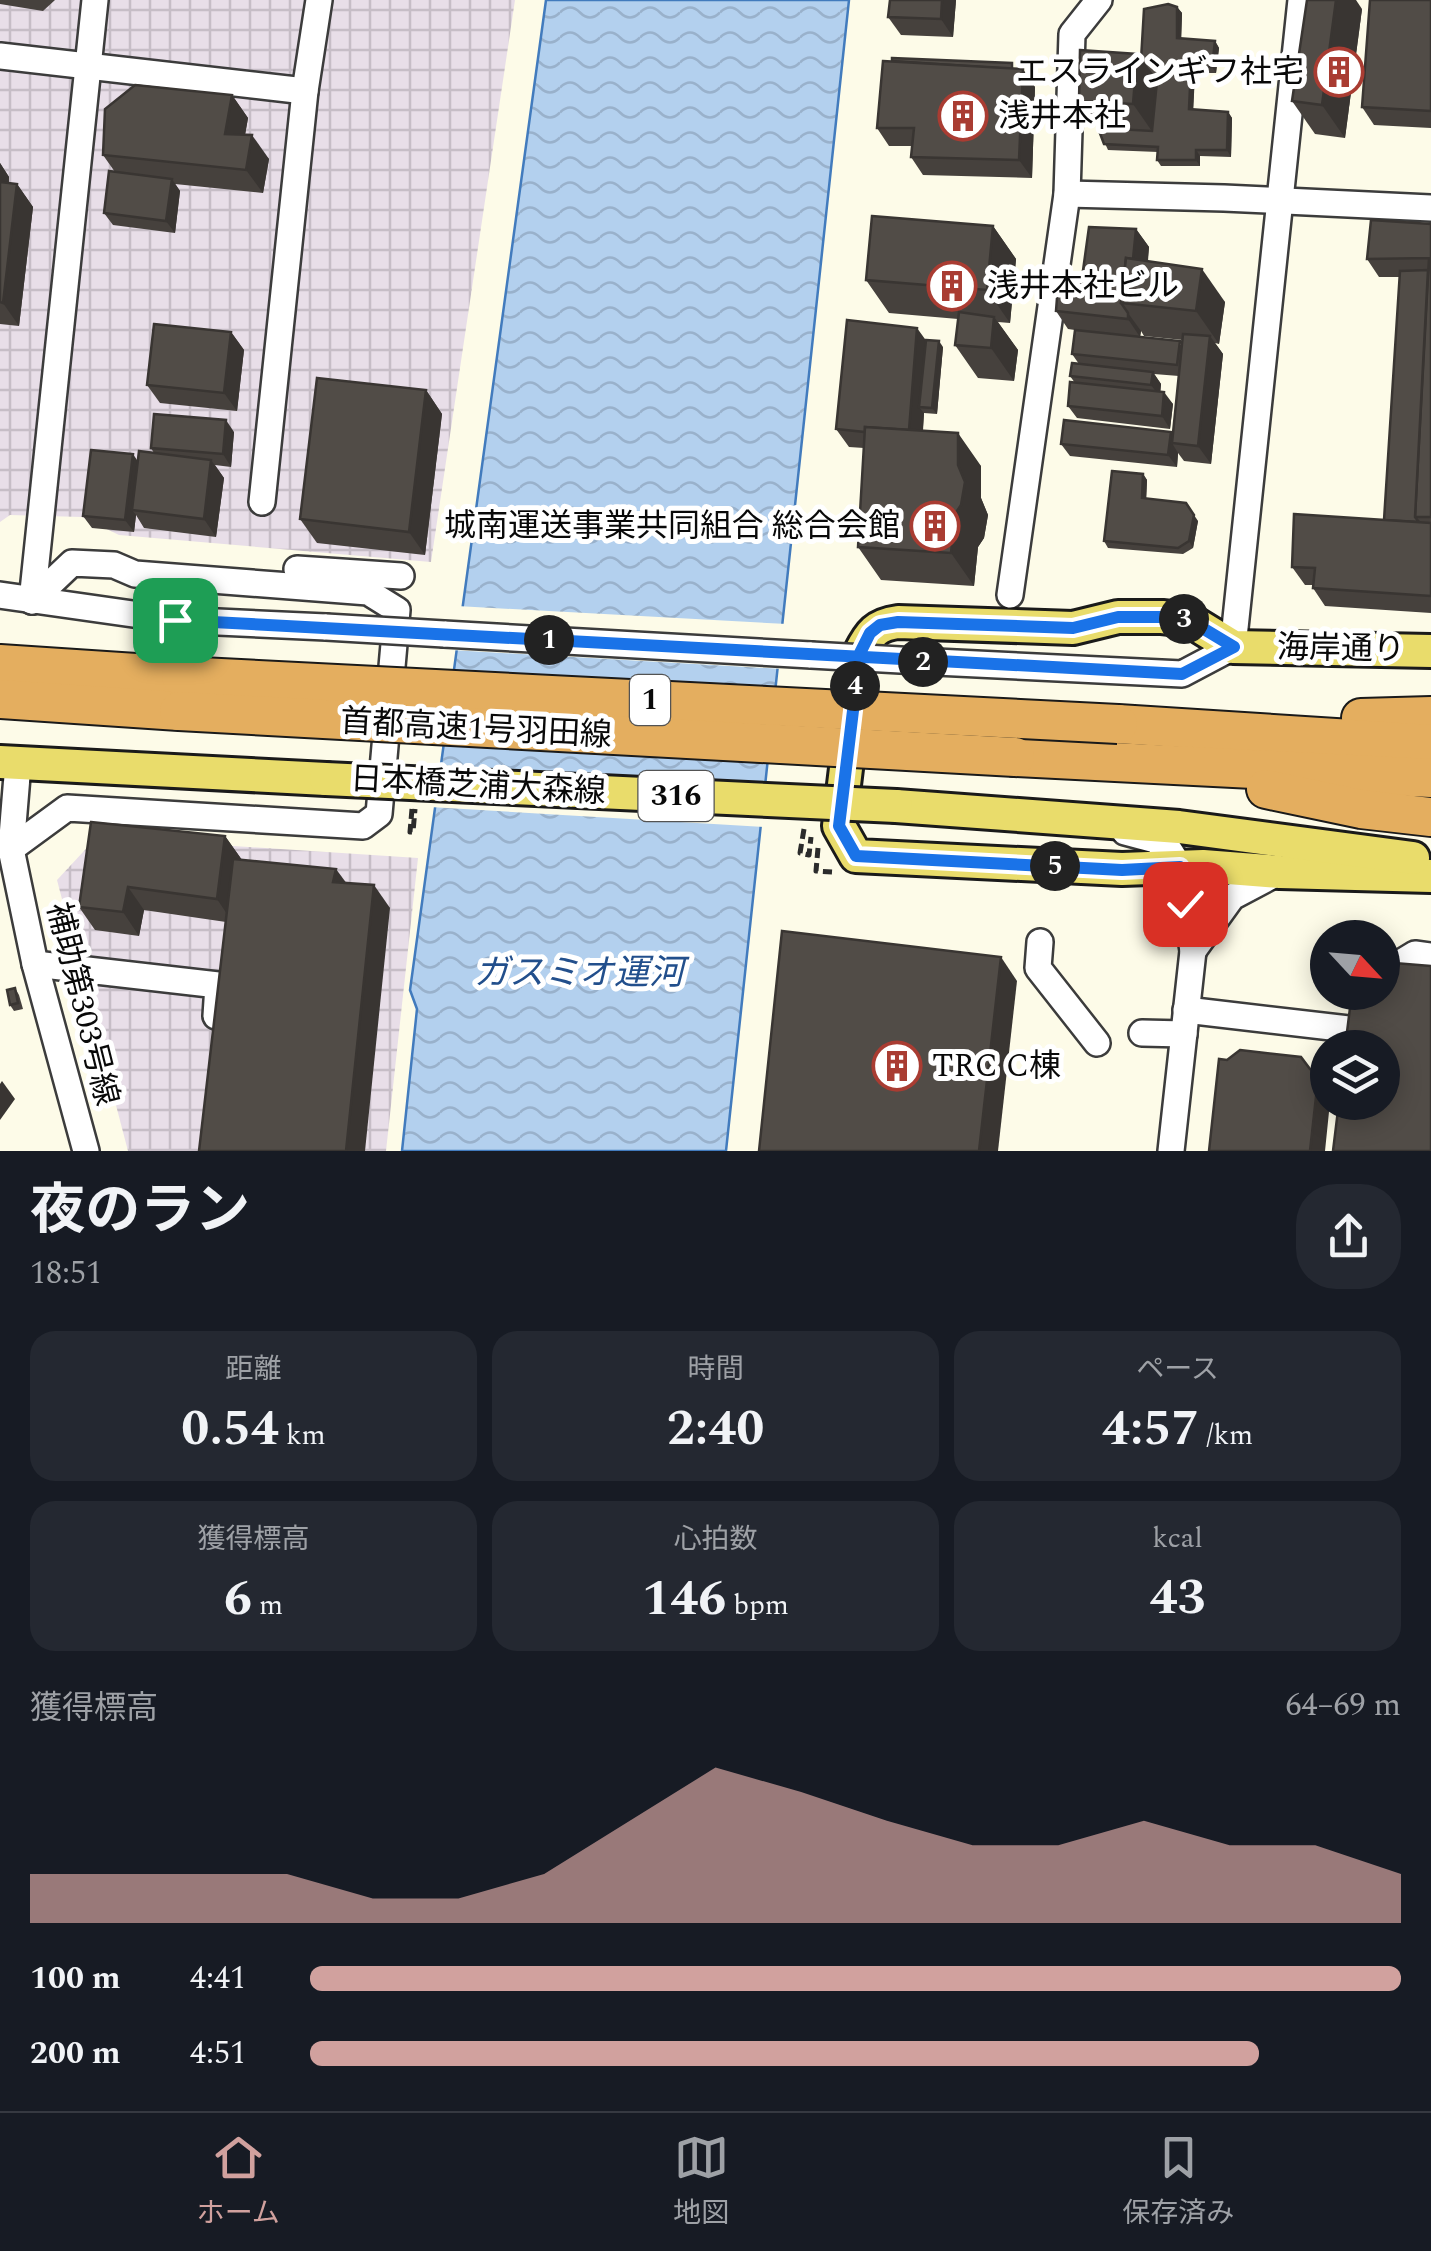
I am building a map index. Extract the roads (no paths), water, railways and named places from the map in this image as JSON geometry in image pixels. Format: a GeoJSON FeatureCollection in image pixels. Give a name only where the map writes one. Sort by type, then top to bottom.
{"type":"FeatureCollection","features":[{"type":"Feature","properties":{"kind":"highway","name":"首都高速1号羽田線"},"geometry":{"type":"LineString","coordinates":[[0,664],[180,694],[1162,766],[1431,778]]}},
{"type":"Feature","properties":{"kind":"highway","name":"首都高速1号羽田線"},"geometry":{"type":"LineString","coordinates":[[0,699],[180,694],[1165,725]]}},
{"type":"Feature","properties":{"kind":"highway"},"geometry":{"type":"LineString","coordinates":[[1165,725],[1431,716]]}},
{"type":"Feature","properties":{"kind":"highway"},"geometry":{"type":"LineString","coordinates":[[1165,725],[1431,744]]}},
{"type":"Feature","properties":{"kind":"highway"},"geometry":{"type":"LineString","coordinates":[[1162,766],[1361,809],[1431,817]]}},
{"type":"Feature","properties":{"kind":"main road","name":"海岸通り"},"geometry":{"type":"LineString","coordinates":[[1431,652],[1234,647],[1189,620],[1133,615],[1073,628],[898,622],[880,625],[870,633],[860,653],[839,826],[856,856],[1122,870],[1180,867],[1431,876]]}},
{"type":"Feature","properties":{"kind":"main road","name":"日本橋芝浦大森線"},"geometry":{"type":"LineString","coordinates":[[9,763],[896,806],[1218,832],[1410,857],[1431,865]]}},
{"type":"Feature","properties":{"kind":"street"},"geometry":{"type":"LineString","coordinates":[[32,601],[95,0]]}},
{"type":"Feature","properties":{"kind":"street"},"geometry":{"type":"LineString","coordinates":[[262,502],[305,91],[319,0]]}},
{"type":"Feature","properties":{"kind":"street"},"geometry":{"type":"LineString","coordinates":[[1010,594],[1067,194],[1072,34],[1100,0]]}},
{"type":"Feature","properties":{"kind":"street"},"geometry":{"type":"LineString","coordinates":[[0,595],[175,620],[1182,674],[1234,647],[1301,0]]}},
{"type":"Feature","properties":{"kind":"street"},"geometry":{"type":"LineString","coordinates":[[0,56],[305,91]]}},
{"type":"Feature","properties":{"kind":"street"},"geometry":{"type":"LineString","coordinates":[[1067,194],[1431,208]]}},
{"type":"Feature","properties":{"kind":"street"},"geometry":{"type":"LineString","coordinates":[[114,565],[131,558],[401,576]]}},
{"type":"Feature","properties":{"kind":"street"},"geometry":{"type":"LineString","coordinates":[[9,857],[67,808],[363,826],[379,814],[397,610],[368,592],[135,574],[114,565],[72,562],[32,601]]}},
{"type":"Feature","properties":{"kind":"street","name":"補助第303号線"},"geometry":{"type":"LineString","coordinates":[[9,763],[9,857],[86,1151]]}},
{"type":"Feature","properties":{"kind":"street"},"geometry":{"type":"LineString","coordinates":[[1090,822],[1155,840],[1170,851],[1180,867],[1193,951],[1171,1151]]}},
{"type":"Feature","properties":{"kind":"street"},"geometry":{"type":"LineString","coordinates":[[1193,951],[1232,896],[1280,872]]}},
{"type":"Feature","properties":{"kind":"street"},"geometry":{"type":"LineString","coordinates":[[1040,942],[1038,968],[1097,1043]]}},
{"type":"Feature","properties":{"kind":"street"},"geometry":{"type":"LineString","coordinates":[[1400,963],[1415,954],[1431,956]]}},
{"type":"Feature","properties":{"kind":"street"},"geometry":{"type":"LineString","coordinates":[[35,964],[218,985],[213,1040]]}},
{"type":"Feature","properties":{"kind":"street"},"geometry":{"type":"LineString","coordinates":[[1142,1033],[1185,1022],[1357,1030]]}},
{"type":"Feature","properties":{"kind":"water","name":"ガスミオ運河"},"geometry":{"type":"Polygon","coordinates":[[[546,0],[849,0],[726,1151],[402,1151],[417,1009],[410,990],[546,0]]]}},
{"type":"Feature","properties":{"kind":"place","name":"エスラインギフ社宅"},"geometry":{"type":"Point","coordinates":[1339,72]}},
{"type":"Feature","properties":{"kind":"place","name":"浅井本社"},"geometry":{"type":"Point","coordinates":[963,116]}},
{"type":"Feature","properties":{"kind":"place","name":"浅井本社ビル"},"geometry":{"type":"Point","coordinates":[952,286]}},
{"type":"Feature","properties":{"kind":"place","name":"城南運送事業共同組合 総合会館"},"geometry":{"type":"Point","coordinates":[935,526]}},
{"type":"Feature","properties":{"kind":"place","name":"TRC C棟"},"geometry":{"type":"Point","coordinates":[897,1066]}}]}
